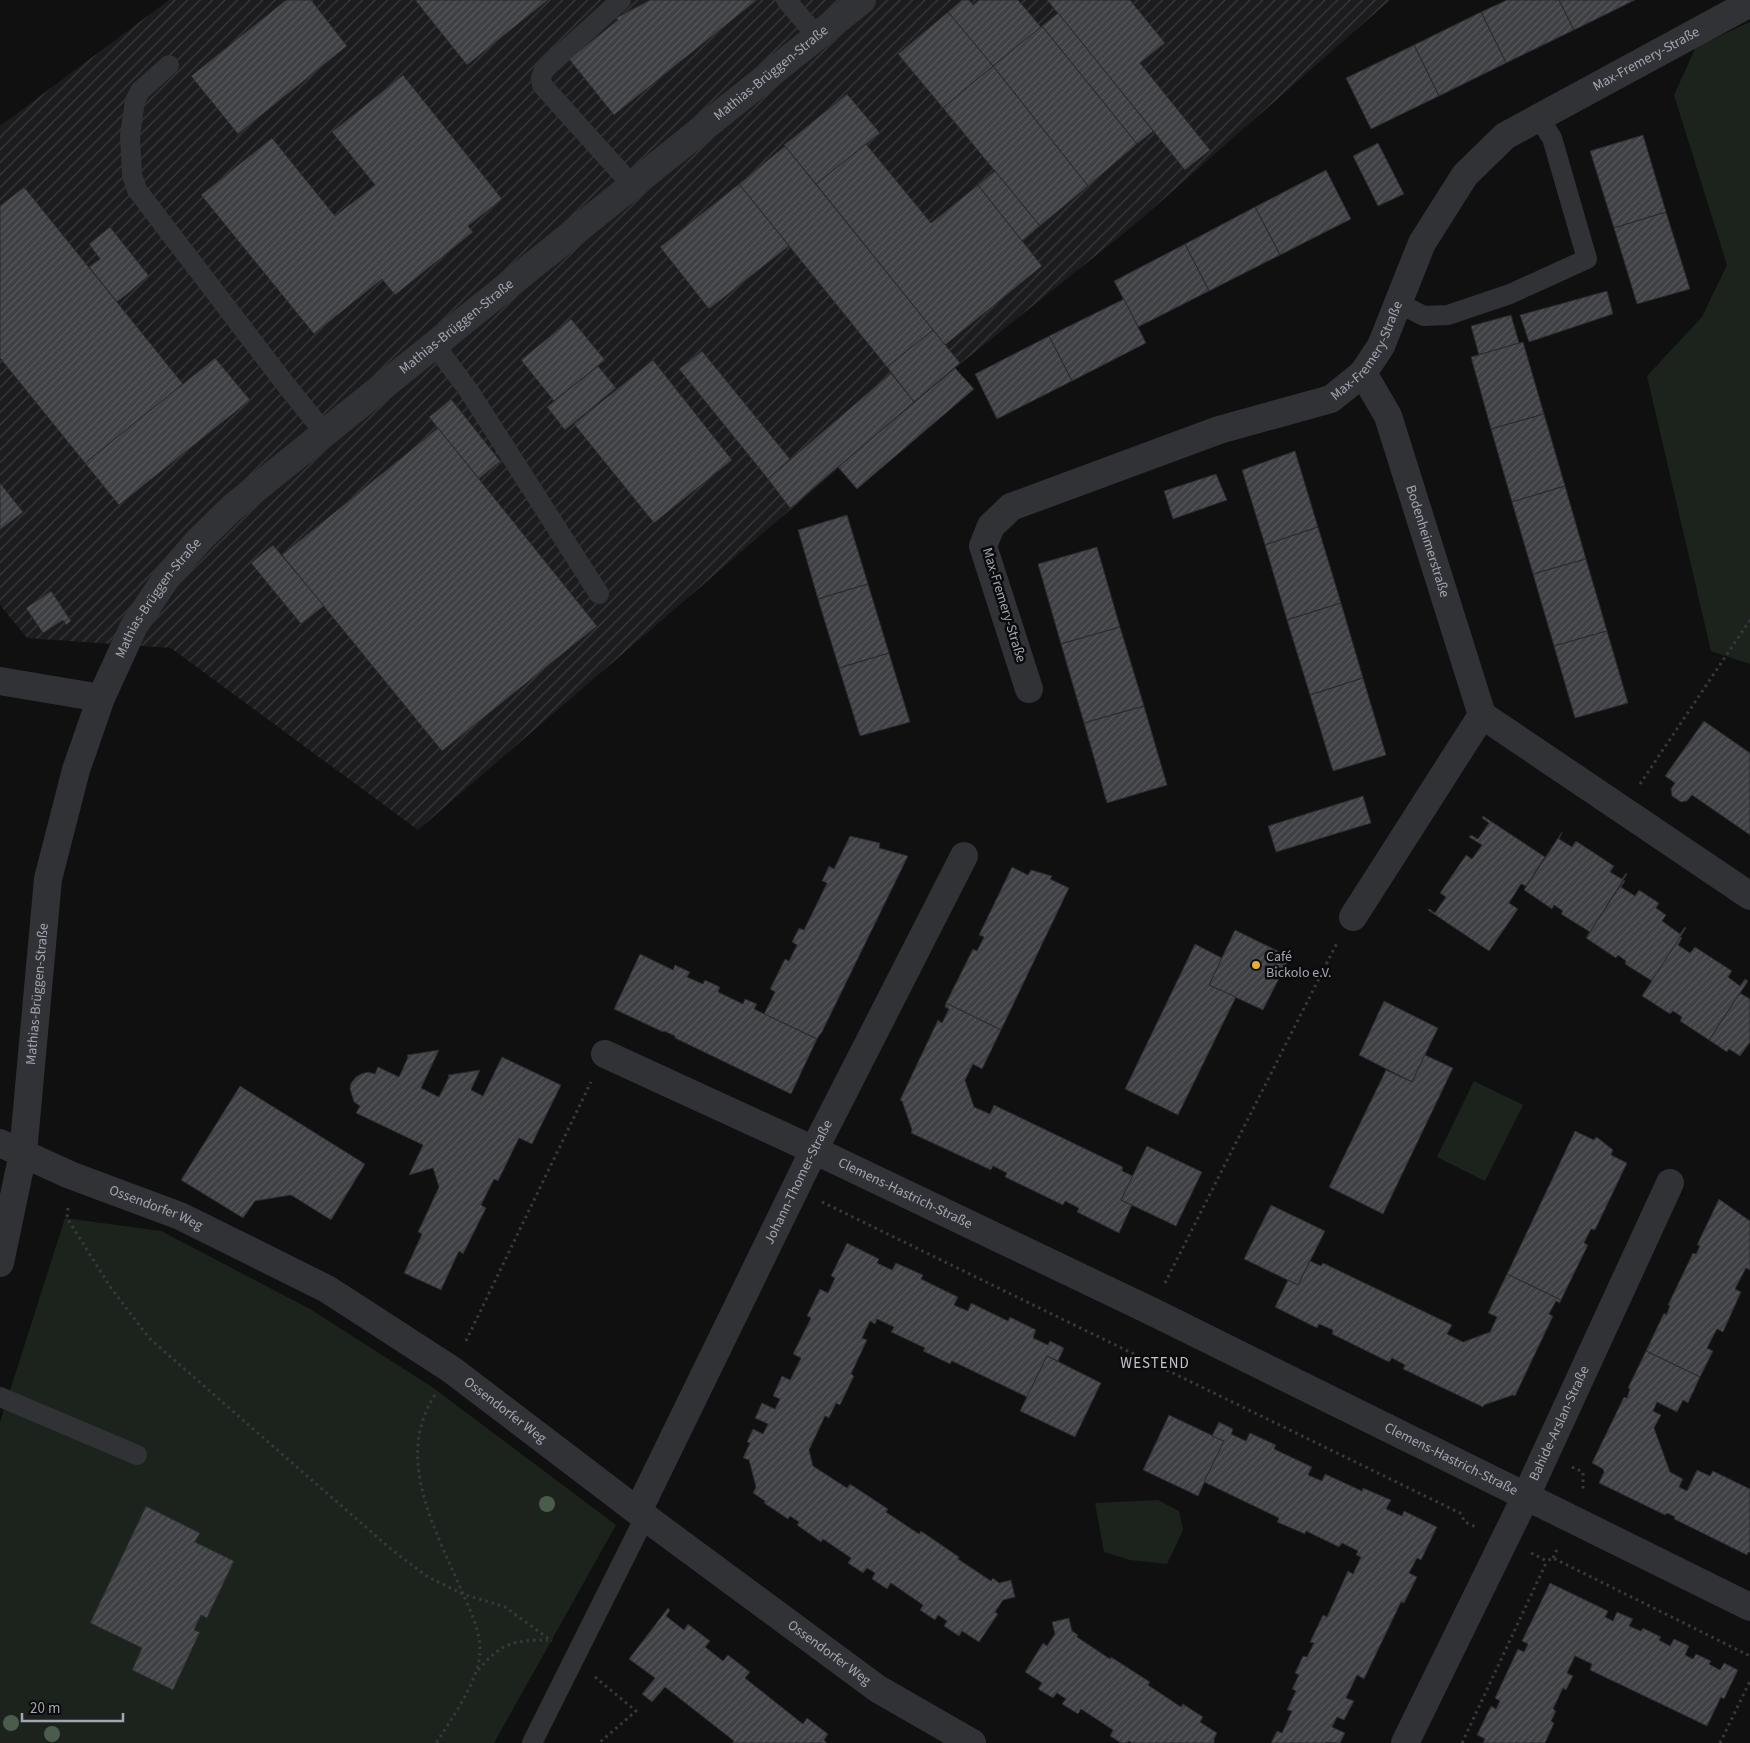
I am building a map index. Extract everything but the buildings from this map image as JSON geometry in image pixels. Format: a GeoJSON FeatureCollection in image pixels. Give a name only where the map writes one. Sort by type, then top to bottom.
{"type":"FeatureCollection","features":[{"type":"Feature","properties":{"kind":"street","name":"Mathias-Brüggen-Straße"},"geometry":{"type":"LineString","coordinates":[[0,1263],[12,1148],[48,879],[76,770],[101,698],[134,626],[167,577],[199,540],[233,507],[862,0]]}},
{"type":"Feature","properties":{"kind":"street","name":"Max-Fremery-Straße"},"geometry":{"type":"LineString","coordinates":[[1029,689],[983,546],[991,526],[1011,507],[1219,430],[1331,399],[1363,373],[1381,346],[1422,243],[1465,175],[1505,136],[1750,3]]}},
{"type":"Feature","properties":{"kind":"street","name":"Bodenheimerstraße"},"geometry":{"type":"LineString","coordinates":[[1363,373],[1388,416],[1482,714]]}},
{"type":"Feature","properties":{"kind":"street"},"geometry":{"type":"LineString","coordinates":[[0,681],[101,698]]}},
{"type":"Feature","properties":{"kind":"street"},"geometry":{"type":"LineString","coordinates":[[1353,917],[1482,714],[1750,896]]}},
{"type":"Feature","properties":{"kind":"street","name":"Johann-Thomer-Straße"},"geometry":{"type":"LineString","coordinates":[[641,1514],[814,1150],[964,856]]}},
{"type":"Feature","properties":{"kind":"street","name":"Clemens-Hastrich-Straße"},"geometry":{"type":"LineString","coordinates":[[605,1054],[814,1150],[1151,1311],[1750,1607]]}},
{"type":"Feature","properties":{"kind":"street","name":"Ossendorfer Weg"},"geometry":{"type":"LineString","coordinates":[[12,1148],[70,1175],[180,1216],[327,1289],[452,1370],[641,1514],[878,1689],[972,1743]]}},
{"type":"Feature","properties":{"kind":"street","name":"Bahide-Arslan-Straße"},"geometry":{"type":"LineString","coordinates":[[1406,1743],[1526,1496],[1670,1183]]}},
{"type":"Feature","properties":{"kind":"lane"},"geometry":{"type":"LineString","coordinates":[[621,0],[545,69],[541,77],[542,85],[632,185]]}},
{"type":"Feature","properties":{"kind":"lane"},"geometry":{"type":"LineString","coordinates":[[786,0],[817,36]]}},
{"type":"Feature","properties":{"kind":"lane"},"geometry":{"type":"LineString","coordinates":[[169,65],[140,91],[135,100],[130,136],[132,175],[137,190],[324,432]]}},
{"type":"Feature","properties":{"kind":"lane"},"geometry":{"type":"LineString","coordinates":[[1398,303],[1424,316],[1448,315],[1510,294],[1587,259],[1552,138],[1538,118]]}},
{"type":"Feature","properties":{"kind":"lane"},"geometry":{"type":"LineString","coordinates":[[434,344],[469,391],[599,594]]}},
{"type":"Feature","properties":{"kind":"lane"},"geometry":{"type":"LineString","coordinates":[[0,1397],[137,1455]]}},
{"type":"Feature","properties":{"kind":"lane"},"geometry":{"type":"LineString","coordinates":[[532,1743],[641,1514]]}},
{"type":"Feature","properties":{"kind":"path"},"geometry":{"type":"LineString","coordinates":[[1623,809],[1750,620]]}},
{"type":"Feature","properties":{"kind":"path"},"geometry":{"type":"LineString","coordinates":[[1151,1311],[1343,932],[1353,917]]}},
{"type":"Feature","properties":{"kind":"path"},"geometry":{"type":"LineString","coordinates":[[70,1175],[67,1218],[110,1288],[149,1338],[392,1550],[428,1577],[463,1594],[479,1638],[478,1671]]}},
{"type":"Feature","properties":{"kind":"path"},"geometry":{"type":"LineString","coordinates":[[795,1189],[1460,1513],[1465,1522],[1547,1561]]}},
{"type":"Feature","properties":{"kind":"path"},"geometry":{"type":"LineString","coordinates":[[1462,1743],[1547,1561],[1553,1558],[1750,1656]]}},
{"type":"Feature","properties":{"kind":"path"},"geometry":{"type":"LineString","coordinates":[[436,1743],[449,1724],[478,1671],[498,1649],[514,1642],[550,1640]]}},
{"type":"Feature","properties":{"kind":"path"},"geometry":{"type":"LineString","coordinates":[[574,1657],[590,1673],[636,1711],[599,1743]]}},
{"type":"Feature","properties":{"kind":"path"},"geometry":{"type":"LineString","coordinates":[[1720,1743],[1750,1681]]}},
{"type":"Feature","properties":{"kind":"shaded area"},"geometry":{"type":"Polygon","coordinates":[[[169,0],[1390,0],[1133,226],[955,368],[418,830],[171,648],[27,638],[0,605],[0,126],[169,0]]]}},
{"type":"Feature","properties":{"kind":"shaded area"},"geometry":{"type":"Polygon","coordinates":[[[1750,22],[1750,664],[1711,651],[1647,376],[1702,317],[1727,265],[1674,95],[1696,47],[1750,22]]]}},
{"type":"Feature","properties":{"kind":"shaded area"},"geometry":{"type":"Polygon","coordinates":[[[1474,1081],[1523,1105],[1485,1181],[1437,1157],[1474,1081]]]}},
{"type":"Feature","properties":{"kind":"shaded area"},"geometry":{"type":"Polygon","coordinates":[[[65,1218],[161,1231],[310,1309],[432,1387],[616,1525],[494,1743],[0,1743],[0,1422],[65,1218]]]}},
{"type":"Feature","properties":{"kind":"shaded area"},"geometry":{"type":"Polygon","coordinates":[[[1158,1500],[1179,1511],[1183,1530],[1167,1564],[1130,1560],[1104,1552],[1095,1503],[1158,1500]]]}},
{"type":"Feature","properties":{"kind":"place","name":"Café Bickolo e.V."},"geometry":{"type":"Point","coordinates":[1256,965]}},
{"type":"Feature","properties":{"kind":"district","name":"WESTEND"},"geometry":{"type":"Point","coordinates":[1155,1363]}}]}
